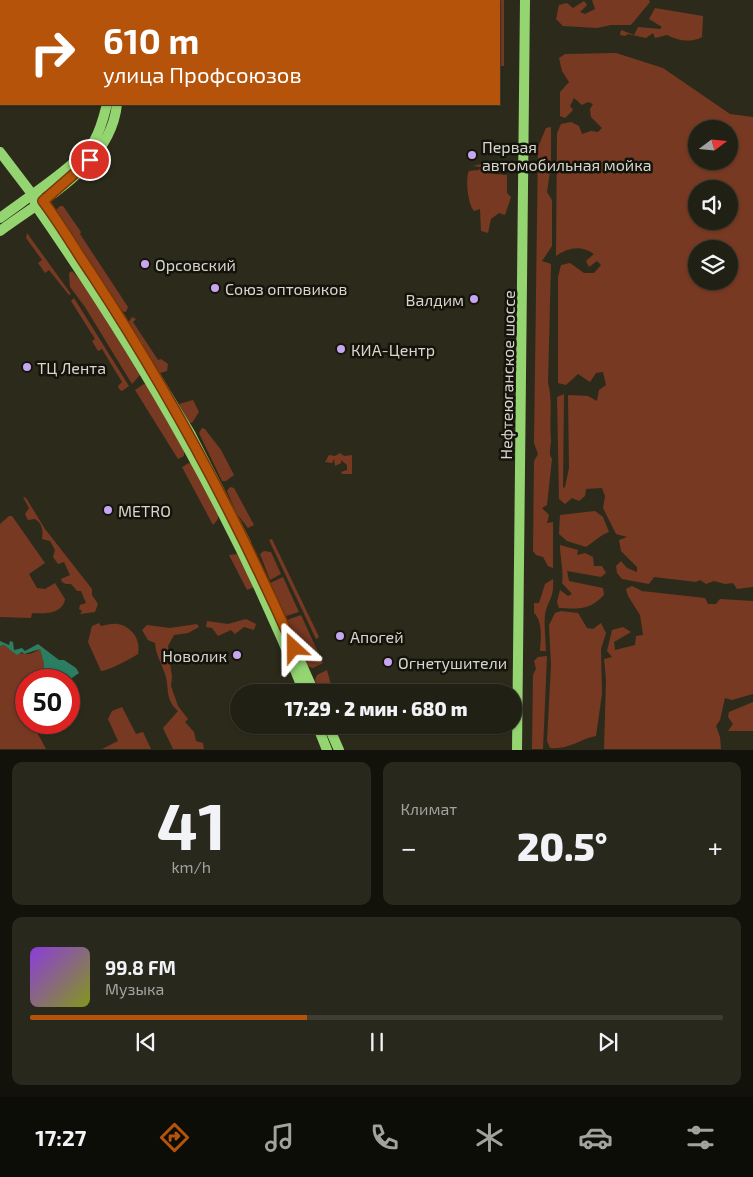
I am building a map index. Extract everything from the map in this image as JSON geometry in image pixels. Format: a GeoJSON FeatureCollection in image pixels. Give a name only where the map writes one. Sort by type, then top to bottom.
{"type":"FeatureCollection","features":[{"type":"Feature","properties":{"kind":"main road","name":"Нефтеюганское шоссе"},"geometry":{"type":"LineString","coordinates":[[517,750],[525,0]]}},
{"type":"Feature","properties":{"kind":"main road"},"geometry":{"type":"LineString","coordinates":[[0,218],[32,194],[93,142],[100,129],[107,105]]}},
{"type":"Feature","properties":{"kind":"main road"},"geometry":{"type":"LineString","coordinates":[[0,231],[84,168],[97,153],[111,128],[117,105]]}},
{"type":"Feature","properties":{"kind":"main road"},"geometry":{"type":"LineString","coordinates":[[0,152],[39,203],[122,320],[181,418],[223,497],[274,602],[310,684]]}},
{"type":"Feature","properties":{"kind":"main road"},"geometry":{"type":"LineString","coordinates":[[39,203],[116,324],[193,454],[259,587],[301,684]]}},
{"type":"Feature","properties":{"kind":"main road"},"geometry":{"type":"LineString","coordinates":[[321,734],[327,750]]}},
{"type":"Feature","properties":{"kind":"main road"},"geometry":{"type":"LineString","coordinates":[[332,734],[339,750]]}},
{"type":"Feature","properties":{"kind":"shaded area"},"geometry":{"type":"Polygon","coordinates":[[[500,0],[504,0],[504,66],[500,66],[500,0]]]}},
{"type":"Feature","properties":{"kind":"shaded area"},"geometry":{"type":"Polygon","coordinates":[[[592,0],[649,0],[650,2],[631,25],[611,25],[597,28],[563,26],[556,19],[559,5],[567,3],[573,8],[584,1],[587,5],[580,12],[585,14],[595,9],[592,0]]]}},
{"type":"Feature","properties":{"kind":"shaded area"},"geometry":{"type":"Polygon","coordinates":[[[655,8],[703,16],[702,37],[684,40],[667,35],[655,38],[653,33],[646,38],[628,34],[625,36],[620,35],[621,30],[634,35],[638,27],[660,29],[662,27],[649,19],[655,8]]]}},
{"type":"Feature","properties":{"kind":"shaded area"},"geometry":{"type":"Polygon","coordinates":[[[616,53],[663,68],[730,114],[753,117],[753,587],[737,589],[733,583],[725,584],[714,581],[706,584],[700,580],[696,582],[654,577],[649,584],[622,579],[617,573],[616,566],[621,561],[627,568],[637,572],[637,567],[621,551],[619,540],[627,537],[616,534],[603,508],[605,496],[602,488],[586,489],[585,496],[579,501],[572,498],[565,504],[559,499],[557,397],[564,394],[563,488],[565,487],[569,468],[568,395],[588,396],[597,401],[599,390],[606,385],[603,372],[596,373],[590,382],[578,374],[566,385],[558,383],[558,277],[561,265],[570,263],[584,273],[594,273],[601,265],[597,261],[589,267],[586,261],[594,254],[580,248],[570,249],[556,256],[557,133],[561,124],[571,122],[579,126],[582,134],[591,131],[598,132],[602,128],[591,117],[590,109],[593,104],[588,102],[582,105],[574,98],[570,106],[573,110],[565,118],[560,116],[560,92],[569,82],[562,71],[559,58],[565,54],[616,53]]]}},
{"type":"Feature","properties":{"kind":"shaded area"},"geometry":{"type":"Polygon","coordinates":[[[551,127],[551,165],[547,192],[552,200],[552,246],[542,261],[551,264],[548,383],[551,404],[550,452],[552,459],[547,505],[542,508],[549,515],[547,523],[553,522],[553,568],[548,566],[543,557],[536,555],[533,551],[534,461],[538,454],[534,443],[538,147],[546,128],[551,127]]]}},
{"type":"Feature","properties":{"kind":"shaded area"},"geometry":{"type":"Polygon","coordinates":[[[486,163],[489,165],[486,169],[495,174],[507,175],[507,193],[511,197],[505,215],[499,213],[491,219],[488,233],[481,231],[480,209],[474,211],[472,208],[467,185],[469,171],[479,170],[481,167],[473,166],[486,163]]]}},
{"type":"Feature","properties":{"kind":"shaded area"},"geometry":{"type":"Polygon","coordinates":[[[63,206],[81,232],[80,234],[128,307],[126,312],[121,311],[56,210],[63,206]]]}},
{"type":"Feature","properties":{"kind":"shaded area"},"geometry":{"type":"Polygon","coordinates":[[[27,233],[71,294],[69,295],[49,270],[45,273],[38,263],[42,260],[26,238],[27,233]]]}},
{"type":"Feature","properties":{"kind":"shaded area"},"geometry":{"type":"Polygon","coordinates":[[[72,271],[84,284],[140,375],[132,384],[85,307],[70,287],[69,273],[72,271]]]}},
{"type":"Feature","properties":{"kind":"shaded area"},"geometry":{"type":"Polygon","coordinates":[[[74,298],[129,386],[122,391],[118,386],[122,382],[102,349],[98,351],[92,341],[95,339],[71,301],[74,298]]]}},
{"type":"Feature","properties":{"kind":"shaded area"},"geometry":{"type":"Polygon","coordinates":[[[132,317],[136,319],[133,322],[158,360],[161,359],[168,364],[167,371],[160,373],[128,323],[132,317]]]}},
{"type":"Feature","properties":{"kind":"shaded area"},"geometry":{"type":"Polygon","coordinates":[[[144,384],[148,385],[184,448],[184,456],[178,459],[135,390],[144,384]]]}},
{"type":"Feature","properties":{"kind":"shaded area"},"geometry":{"type":"Polygon","coordinates":[[[193,400],[199,412],[192,423],[189,422],[179,404],[193,400]]]}},
{"type":"Feature","properties":{"kind":"shaded area"},"geometry":{"type":"Polygon","coordinates":[[[202,428],[205,429],[221,450],[234,475],[226,481],[222,481],[199,433],[202,428]]]}},
{"type":"Feature","properties":{"kind":"shaded area"},"geometry":{"type":"Polygon","coordinates":[[[340,453],[344,456],[352,455],[352,474],[342,474],[341,472],[347,470],[347,465],[341,460],[341,463],[335,466],[334,459],[332,463],[325,462],[329,455],[335,456],[340,453]]]}},
{"type":"Feature","properties":{"kind":"shaded area"},"geometry":{"type":"Polygon","coordinates":[[[191,462],[218,514],[218,519],[213,525],[182,467],[191,462]]]}},
{"type":"Feature","properties":{"kind":"shaded area"},"geometry":{"type":"Polygon","coordinates":[[[230,487],[234,488],[254,525],[248,528],[237,514],[227,491],[230,487]]]}},
{"type":"Feature","properties":{"kind":"shaded area"},"geometry":{"type":"Polygon","coordinates":[[[23,497],[26,498],[45,529],[92,589],[92,595],[98,604],[95,612],[80,614],[82,611],[79,609],[80,605],[86,603],[81,591],[77,591],[71,584],[62,582],[61,579],[70,575],[64,562],[58,564],[53,557],[55,550],[50,541],[42,539],[40,523],[35,519],[28,520],[25,514],[29,508],[23,497]]]}},
{"type":"Feature","properties":{"kind":"shaded area"},"geometry":{"type":"Polygon","coordinates":[[[595,511],[603,517],[609,532],[586,547],[567,541],[559,534],[560,515],[595,511]]]}},
{"type":"Feature","properties":{"kind":"shaded area"},"geometry":{"type":"Polygon","coordinates":[[[9,516],[12,516],[45,563],[29,574],[37,588],[45,589],[55,583],[65,599],[61,608],[47,613],[32,613],[31,618],[0,617],[0,524],[9,516]]]}},
{"type":"Feature","properties":{"kind":"shaded area"},"geometry":{"type":"Polygon","coordinates":[[[272,539],[319,637],[316,639],[269,540],[272,539]]]}},
{"type":"Feature","properties":{"kind":"shaded area"},"geometry":{"type":"Polygon","coordinates":[[[560,545],[578,550],[577,555],[585,553],[593,557],[594,566],[602,566],[606,573],[601,577],[567,571],[569,581],[603,588],[604,595],[594,604],[584,608],[559,608],[557,602],[560,590],[568,596],[572,594],[562,583],[560,545]]]}},
{"type":"Feature","properties":{"kind":"shaded area"},"geometry":{"type":"Polygon","coordinates":[[[264,551],[271,552],[281,574],[270,580],[260,554],[264,551]]]}},
{"type":"Feature","properties":{"kind":"shaded area"},"geometry":{"type":"Polygon","coordinates":[[[237,554],[254,587],[247,590],[229,555],[237,554]]]}},
{"type":"Feature","properties":{"kind":"shaded area"},"geometry":{"type":"Polygon","coordinates":[[[283,577],[299,612],[286,616],[270,583],[283,577]]]}},
{"type":"Feature","properties":{"kind":"shaded area"},"geometry":{"type":"Polygon","coordinates":[[[553,579],[553,592],[545,614],[546,651],[540,651],[540,626],[534,613],[534,603],[539,603],[545,584],[553,579]]]}},
{"type":"Feature","properties":{"kind":"shaded area"},"geometry":{"type":"Polygon","coordinates":[[[632,586],[642,591],[705,598],[708,604],[716,604],[720,599],[753,601],[753,694],[732,700],[725,698],[720,720],[716,726],[720,737],[721,749],[604,749],[606,680],[604,659],[612,657],[607,651],[612,630],[623,627],[631,632],[614,642],[615,650],[635,645],[636,636],[643,635],[640,615],[628,596],[626,589],[632,586]]]}},
{"type":"Feature","properties":{"kind":"shaded area"},"geometry":{"type":"Polygon","coordinates":[[[561,611],[578,613],[587,628],[593,629],[601,623],[606,633],[601,649],[602,694],[596,736],[569,746],[550,748],[547,741],[551,665],[549,625],[555,613],[561,611]]]}},
{"type":"Feature","properties":{"kind":"shaded area"},"geometry":{"type":"Polygon","coordinates":[[[301,615],[323,663],[313,668],[307,666],[287,620],[301,615]]]}},
{"type":"Feature","properties":{"kind":"shaded area"},"geometry":{"type":"Polygon","coordinates":[[[246,619],[256,624],[254,630],[244,627],[235,634],[231,630],[218,636],[212,628],[206,627],[207,621],[228,624],[246,619]]]}},
{"type":"Feature","properties":{"kind":"shaded area"},"geometry":{"type":"Polygon","coordinates":[[[99,623],[101,626],[116,624],[132,631],[137,640],[138,654],[125,662],[101,671],[88,642],[92,626],[99,623]]]}},
{"type":"Feature","properties":{"kind":"shaded area"},"geometry":{"type":"Polygon","coordinates":[[[197,624],[199,627],[188,633],[174,635],[168,646],[172,677],[171,686],[178,706],[188,719],[185,722],[194,732],[196,741],[203,743],[204,749],[173,749],[163,728],[178,711],[169,698],[166,679],[155,643],[148,640],[142,630],[147,625],[170,628],[197,624]]]}},
{"type":"Feature","properties":{"kind":"shaded area"},"geometry":{"type":"Polygon","coordinates":[[[0,641],[9,645],[10,641],[13,642],[14,650],[22,648],[25,651],[38,644],[59,660],[64,660],[77,669],[43,669],[40,649],[24,654],[22,652],[17,655],[4,645],[0,646],[0,641]]]}},
{"type":"Feature","properties":{"kind":"shaded area"},"geometry":{"type":"Polygon","coordinates":[[[4,645],[22,654],[31,653],[40,648],[43,669],[15,669],[15,734],[38,734],[46,749],[0,749],[0,646],[4,645]]]}},
{"type":"Feature","properties":{"kind":"shaded area"},"geometry":{"type":"Polygon","coordinates":[[[547,656],[543,749],[532,749],[533,675],[536,669],[534,661],[538,657],[547,656]]]}},
{"type":"Feature","properties":{"kind":"shaded area"},"geometry":{"type":"Polygon","coordinates":[[[327,670],[331,684],[317,684],[315,680],[317,675],[327,670]]]}},
{"type":"Feature","properties":{"kind":"shaded area"},"geometry":{"type":"Polygon","coordinates":[[[753,702],[753,731],[728,731],[733,724],[728,717],[729,712],[753,702]]]}},
{"type":"Feature","properties":{"kind":"shaded area"},"geometry":{"type":"Polygon","coordinates":[[[122,707],[136,734],[143,732],[151,749],[102,749],[118,741],[108,719],[112,711],[122,707]]]}},
{"type":"Feature","properties":{"kind":"place","name":"Первая автомобильная мойка"},"geometry":{"type":"Point","coordinates":[472,155]}},
{"type":"Feature","properties":{"kind":"place","name":"Орсовский"},"geometry":{"type":"Point","coordinates":[145,264]}},
{"type":"Feature","properties":{"kind":"place","name":"Союз оптовиков"},"geometry":{"type":"Point","coordinates":[215,288]}},
{"type":"Feature","properties":{"kind":"place","name":"Валдим"},"geometry":{"type":"Point","coordinates":[474,299]}},
{"type":"Feature","properties":{"kind":"place","name":"КИА-Центр"},"geometry":{"type":"Point","coordinates":[341,349]}},
{"type":"Feature","properties":{"kind":"place","name":"ТЦ Лента"},"geometry":{"type":"Point","coordinates":[27,367]}},
{"type":"Feature","properties":{"kind":"place","name":"METRO"},"geometry":{"type":"Point","coordinates":[108,510]}},
{"type":"Feature","properties":{"kind":"place","name":"Апогей"},"geometry":{"type":"Point","coordinates":[340,636]}},
{"type":"Feature","properties":{"kind":"place","name":"Новолик"},"geometry":{"type":"Point","coordinates":[237,655]}},
{"type":"Feature","properties":{"kind":"place","name":"Огнетушители"},"geometry":{"type":"Point","coordinates":[388,662]}},
{"type":"Feature","properties":{"kind":"route"},"geometry":{"type":"LineString","coordinates":[[90,160],[84,168],[43,201],[122,320],[190,433],[240,530],[294,648]]}}]}
